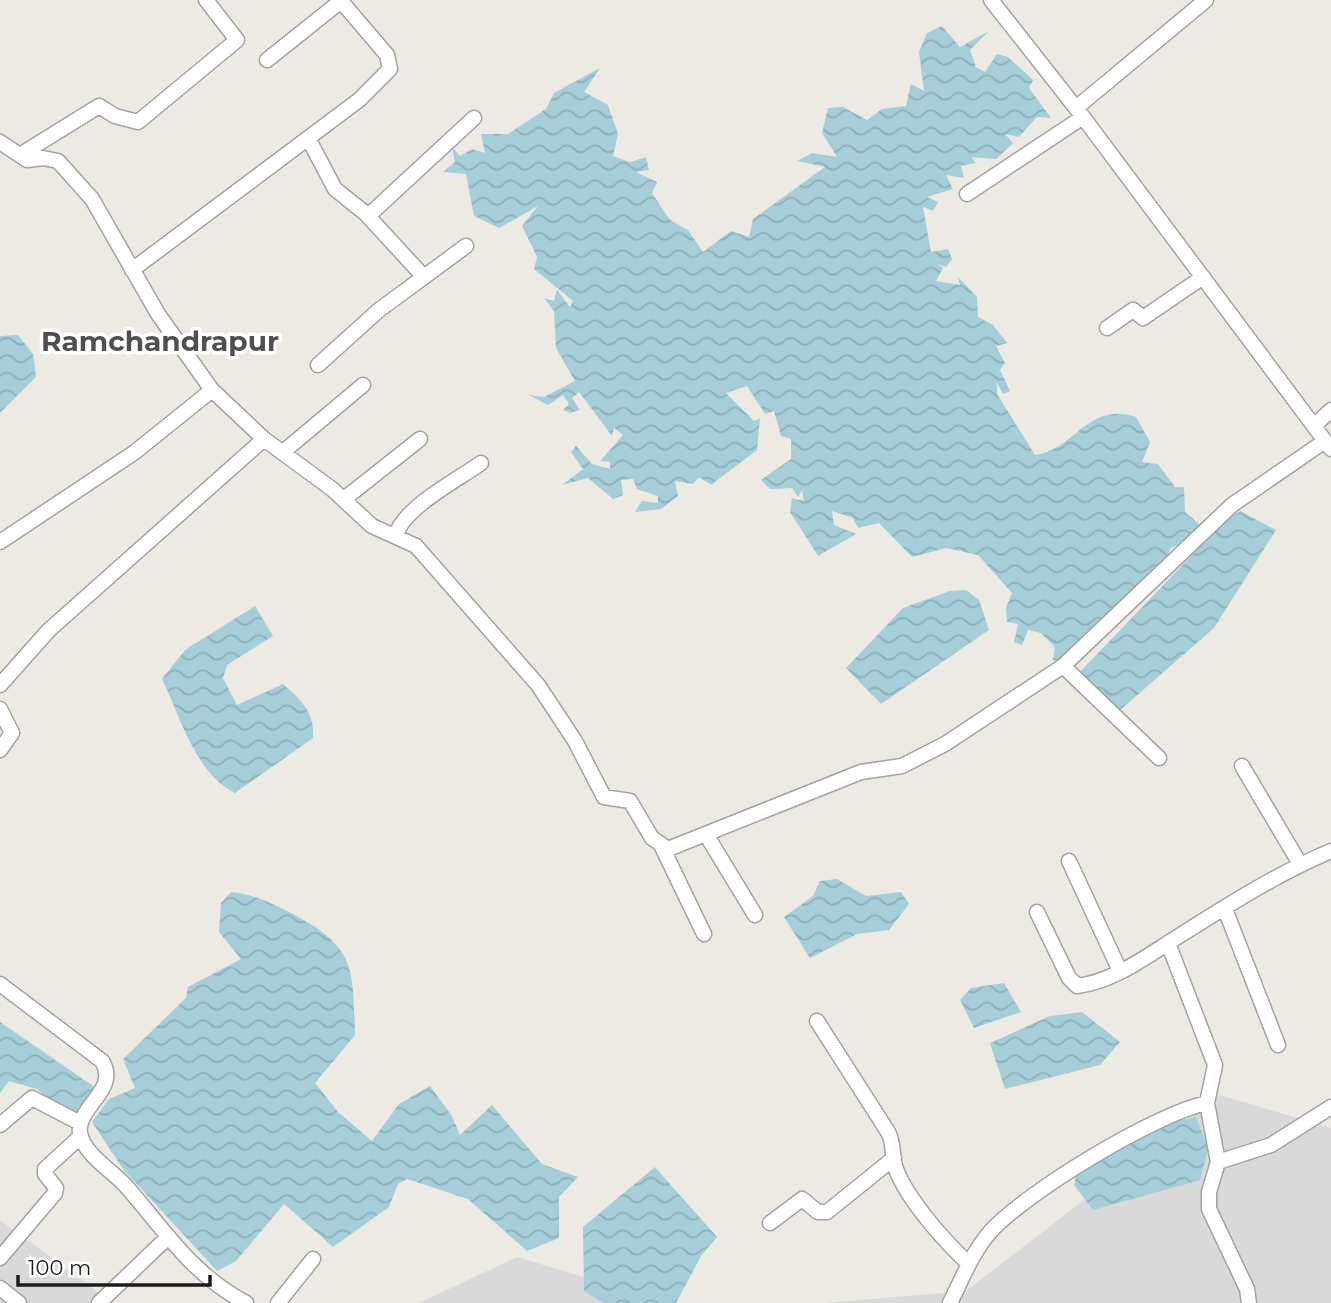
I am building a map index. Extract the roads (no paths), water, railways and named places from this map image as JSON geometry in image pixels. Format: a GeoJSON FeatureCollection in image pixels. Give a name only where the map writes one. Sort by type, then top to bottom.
{"type":"FeatureCollection","features":[{"type":"Feature","properties":{"kind":"street"},"geometry":{"type":"LineString","coordinates":[[20,155],[99,106],[115,116],[138,122],[237,40],[206,0]]}},
{"type":"Feature","properties":{"kind":"street"},"geometry":{"type":"LineString","coordinates":[[132,270],[359,100],[390,69],[387,55],[341,0],[267,60]]}},
{"type":"Feature","properties":{"kind":"street"},"geometry":{"type":"LineString","coordinates":[[662,847],[675,849],[861,772],[902,766],[945,744],[1063,666],[1232,505],[1328,445],[991,0]]}},
{"type":"Feature","properties":{"kind":"street"},"geometry":{"type":"LineString","coordinates":[[967,194],[1079,113],[1206,0]]}},
{"type":"Feature","properties":{"kind":"street"},"geometry":{"type":"LineString","coordinates":[[368,216],[474,118]]}},
{"type":"Feature","properties":{"kind":"street"},"geometry":{"type":"LineString","coordinates":[[308,138],[335,189],[368,216],[424,277]]}},
{"type":"Feature","properties":{"kind":"street"},"geometry":{"type":"LineString","coordinates":[[0,142],[27,160],[43,158],[58,161],[92,199],[158,314],[212,390],[264,439],[344,499],[372,526],[416,547],[538,685],[575,741],[604,797],[630,801],[652,838],[662,847],[704,934]]}},
{"type":"Feature","properties":{"kind":"street"},"geometry":{"type":"LineString","coordinates":[[318,365],[379,310],[466,246]]}},
{"type":"Feature","properties":{"kind":"street"},"geometry":{"type":"LineString","coordinates":[[1107,328],[1133,310],[1143,318],[1203,277]]}},
{"type":"Feature","properties":{"kind":"street"},"geometry":{"type":"LineString","coordinates":[[283,453],[363,385]]}},
{"type":"Feature","properties":{"kind":"street"},"geometry":{"type":"LineString","coordinates":[[0,542],[135,452],[212,390]]}},
{"type":"Feature","properties":{"kind":"street"},"geometry":{"type":"LineString","coordinates":[[1314,426],[1331,410]]}},
{"type":"Feature","properties":{"kind":"street"},"geometry":{"type":"LineString","coordinates":[[0,685],[49,630],[264,439]]}},
{"type":"Feature","properties":{"kind":"street"},"geometry":{"type":"LineString","coordinates":[[344,499],[420,439]]}},
{"type":"Feature","properties":{"kind":"street"},"geometry":{"type":"LineString","coordinates":[[396,536],[399,526],[415,509],[481,463]]}},
{"type":"Feature","properties":{"kind":"street"},"geometry":{"type":"LineString","coordinates":[[1063,666],[1159,758]]}},
{"type":"Feature","properties":{"kind":"street"},"geometry":{"type":"LineString","coordinates":[[0,709],[12,733],[0,750]]}},
{"type":"Feature","properties":{"kind":"street"},"geometry":{"type":"LineString","coordinates":[[1242,766],[1300,864]]}},
{"type":"Feature","properties":{"kind":"street"},"geometry":{"type":"LineString","coordinates":[[707,836],[755,915]]}},
{"type":"Feature","properties":{"kind":"street"},"geometry":{"type":"LineString","coordinates":[[1037,912],[1069,978],[1077,986],[1095,984],[1300,864],[1331,851]]}},
{"type":"Feature","properties":{"kind":"street"},"geometry":{"type":"LineString","coordinates":[[1069,862],[1120,971]]}},
{"type":"Feature","properties":{"kind":"street"},"geometry":{"type":"LineString","coordinates":[[1224,909],[1278,1045]]}},
{"type":"Feature","properties":{"kind":"street"},"geometry":{"type":"LineString","coordinates":[[1168,943],[1215,1065],[1206,1103],[1218,1162],[1209,1192],[1209,1209],[1247,1289],[1249,1303]]}},
{"type":"Feature","properties":{"kind":"street"},"geometry":{"type":"LineString","coordinates":[[0,984],[105,1065],[103,1087],[80,1129],[46,1168],[45,1174],[56,1188],[55,1193],[0,1258]]}},
{"type":"Feature","properties":{"kind":"street"},"geometry":{"type":"LineString","coordinates":[[817,1021],[888,1132],[897,1172],[932,1224],[968,1264]]}},
{"type":"Feature","properties":{"kind":"street"},"geometry":{"type":"LineString","coordinates":[[0,1125],[32,1098],[80,1129],[166,1238],[207,1279],[246,1303]]}},
{"type":"Feature","properties":{"kind":"street"},"geometry":{"type":"LineString","coordinates":[[950,1303],[968,1264],[992,1230],[1055,1183],[1165,1116],[1206,1103]]}},
{"type":"Feature","properties":{"kind":"street"},"geometry":{"type":"LineString","coordinates":[[1218,1162],[1270,1145],[1331,1107]]}},
{"type":"Feature","properties":{"kind":"street"},"geometry":{"type":"LineString","coordinates":[[770,1223],[802,1199],[818,1212],[827,1212],[894,1158]]}},
{"type":"Feature","properties":{"kind":"street"},"geometry":{"type":"LineString","coordinates":[[99,1303],[166,1238]]}},
{"type":"Feature","properties":{"kind":"street"},"geometry":{"type":"LineString","coordinates":[[278,1303],[313,1259]]}},
{"type":"Feature","properties":{"kind":"street"},"geometry":{"type":"LineString","coordinates":[[0,1288],[19,1303]]}},
{"type":"Feature","properties":{"kind":"water"},"geometry":{"type":"Polygon","coordinates":[[[942,26],[960,47],[989,31],[970,50],[976,67],[985,72],[997,54],[1008,57],[1033,80],[1029,88],[1051,118],[1037,117],[1019,137],[1005,134],[1013,143],[996,159],[971,157],[976,163],[961,166],[964,178],[946,175],[953,189],[927,197],[938,202],[933,211],[923,207],[931,252],[948,249],[952,259],[946,267],[937,264],[943,268],[936,281],[960,285],[958,277],[977,297],[978,317],[993,325],[1007,343],[996,346],[1005,363],[1000,370],[1010,391],[1003,394],[997,383],[997,394],[1035,455],[1049,451],[1094,420],[1106,415],[1136,417],[1150,442],[1142,462],[1158,464],[1175,487],[1184,487],[1185,512],[1200,525],[1193,538],[1171,548],[1154,580],[1062,662],[1053,660],[1055,647],[1041,633],[1028,630],[1022,645],[1014,642],[1018,624],[1007,622],[1006,608],[1012,593],[978,555],[946,548],[912,557],[879,523],[858,528],[853,518],[832,511],[834,525],[856,534],[818,556],[790,512],[792,498],[804,501],[802,490],[798,497],[792,488],[770,489],[761,480],[791,459],[791,439],[781,436],[774,411],[765,414],[747,386],[726,393],[754,421],[760,418],[757,450],[711,485],[699,477],[693,484],[675,481],[678,496],[661,509],[635,512],[642,501],[658,503],[658,496],[637,489],[633,479],[621,480],[623,495],[613,499],[588,478],[562,485],[583,469],[571,452],[576,446],[592,464],[610,469],[610,462],[600,461],[623,435],[614,428],[612,436],[579,392],[572,398],[580,410],[570,413],[563,410],[569,404],[563,395],[548,405],[529,395],[544,397],[575,381],[556,348],[554,311],[544,298],[554,301],[557,290],[570,307],[573,301],[534,269],[537,257],[522,226],[538,206],[499,228],[474,216],[466,174],[443,172],[455,162],[452,147],[460,156],[472,149],[485,153],[481,134],[508,134],[546,109],[554,93],[600,68],[584,92],[608,105],[618,134],[613,156],[630,162],[646,157],[649,170],[636,172],[657,182],[652,193],[670,220],[688,230],[703,252],[731,231],[749,237],[753,219],[825,167],[797,161],[812,153],[837,157],[822,133],[828,108],[843,107],[867,120],[882,109],[906,106],[911,84],[924,91],[919,52],[927,33],[942,26]]]}},
{"type":"Feature","properties":{"kind":"water"},"geometry":{"type":"Polygon","coordinates":[[[18,335],[33,354],[36,377],[0,413],[0,336],[18,335]]]}},
{"type":"Feature","properties":{"kind":"water"},"geometry":{"type":"Polygon","coordinates":[[[1240,511],[1276,530],[1214,628],[1119,711],[1078,674],[1220,526],[1240,511]]]}},
{"type":"Feature","properties":{"kind":"water"},"geometry":{"type":"Polygon","coordinates":[[[966,590],[979,600],[989,630],[881,704],[846,668],[903,608],[950,591],[966,590]]]}},
{"type":"Feature","properties":{"kind":"water"},"geometry":{"type":"Polygon","coordinates":[[[255,606],[273,636],[227,665],[223,678],[237,705],[283,684],[301,701],[309,714],[313,738],[235,793],[221,784],[199,758],[162,679],[185,650],[255,606]]]}},
{"type":"Feature","properties":{"kind":"water"},"geometry":{"type":"Polygon","coordinates":[[[837,879],[866,896],[901,892],[909,904],[889,930],[857,934],[810,958],[784,917],[813,896],[820,881],[837,879]]]}},
{"type":"Feature","properties":{"kind":"water"},"geometry":{"type":"Polygon","coordinates":[[[231,892],[262,900],[312,925],[328,937],[347,961],[353,992],[355,1035],[315,1083],[338,1112],[372,1141],[399,1104],[430,1086],[452,1116],[460,1135],[492,1105],[542,1164],[578,1177],[559,1197],[559,1238],[527,1251],[468,1199],[407,1179],[398,1184],[389,1207],[333,1247],[284,1204],[236,1261],[217,1271],[123,1169],[92,1122],[109,1099],[135,1088],[123,1059],[186,998],[188,987],[241,959],[219,932],[221,903],[231,892]]]}},
{"type":"Feature","properties":{"kind":"water"},"geometry":{"type":"Polygon","coordinates":[[[1004,983],[1021,1012],[974,1028],[960,1000],[971,988],[1004,983]]]}},
{"type":"Feature","properties":{"kind":"water"},"geometry":{"type":"Polygon","coordinates":[[[1082,1012],[1120,1042],[1100,1065],[1005,1089],[990,1043],[1050,1016],[1082,1012]]]}},
{"type":"Feature","properties":{"kind":"water"},"geometry":{"type":"Polygon","coordinates":[[[0,1022],[99,1090],[78,1121],[37,1089],[9,1081],[0,1093],[0,1022]]]}},
{"type":"Feature","properties":{"kind":"water"},"geometry":{"type":"Polygon","coordinates":[[[1196,1117],[1208,1149],[1200,1180],[1093,1210],[1074,1185],[1078,1169],[1148,1128],[1196,1117]]]}},
{"type":"Feature","properties":{"kind":"water"},"geometry":{"type":"Polygon","coordinates":[[[655,1167],[717,1237],[701,1256],[676,1303],[604,1303],[584,1291],[583,1227],[655,1167]]]}},
{"type":"Feature","properties":{"kind":"district","name":"Ramchandrapur"},"geometry":{"type":"Point","coordinates":[160,341]}}]}
